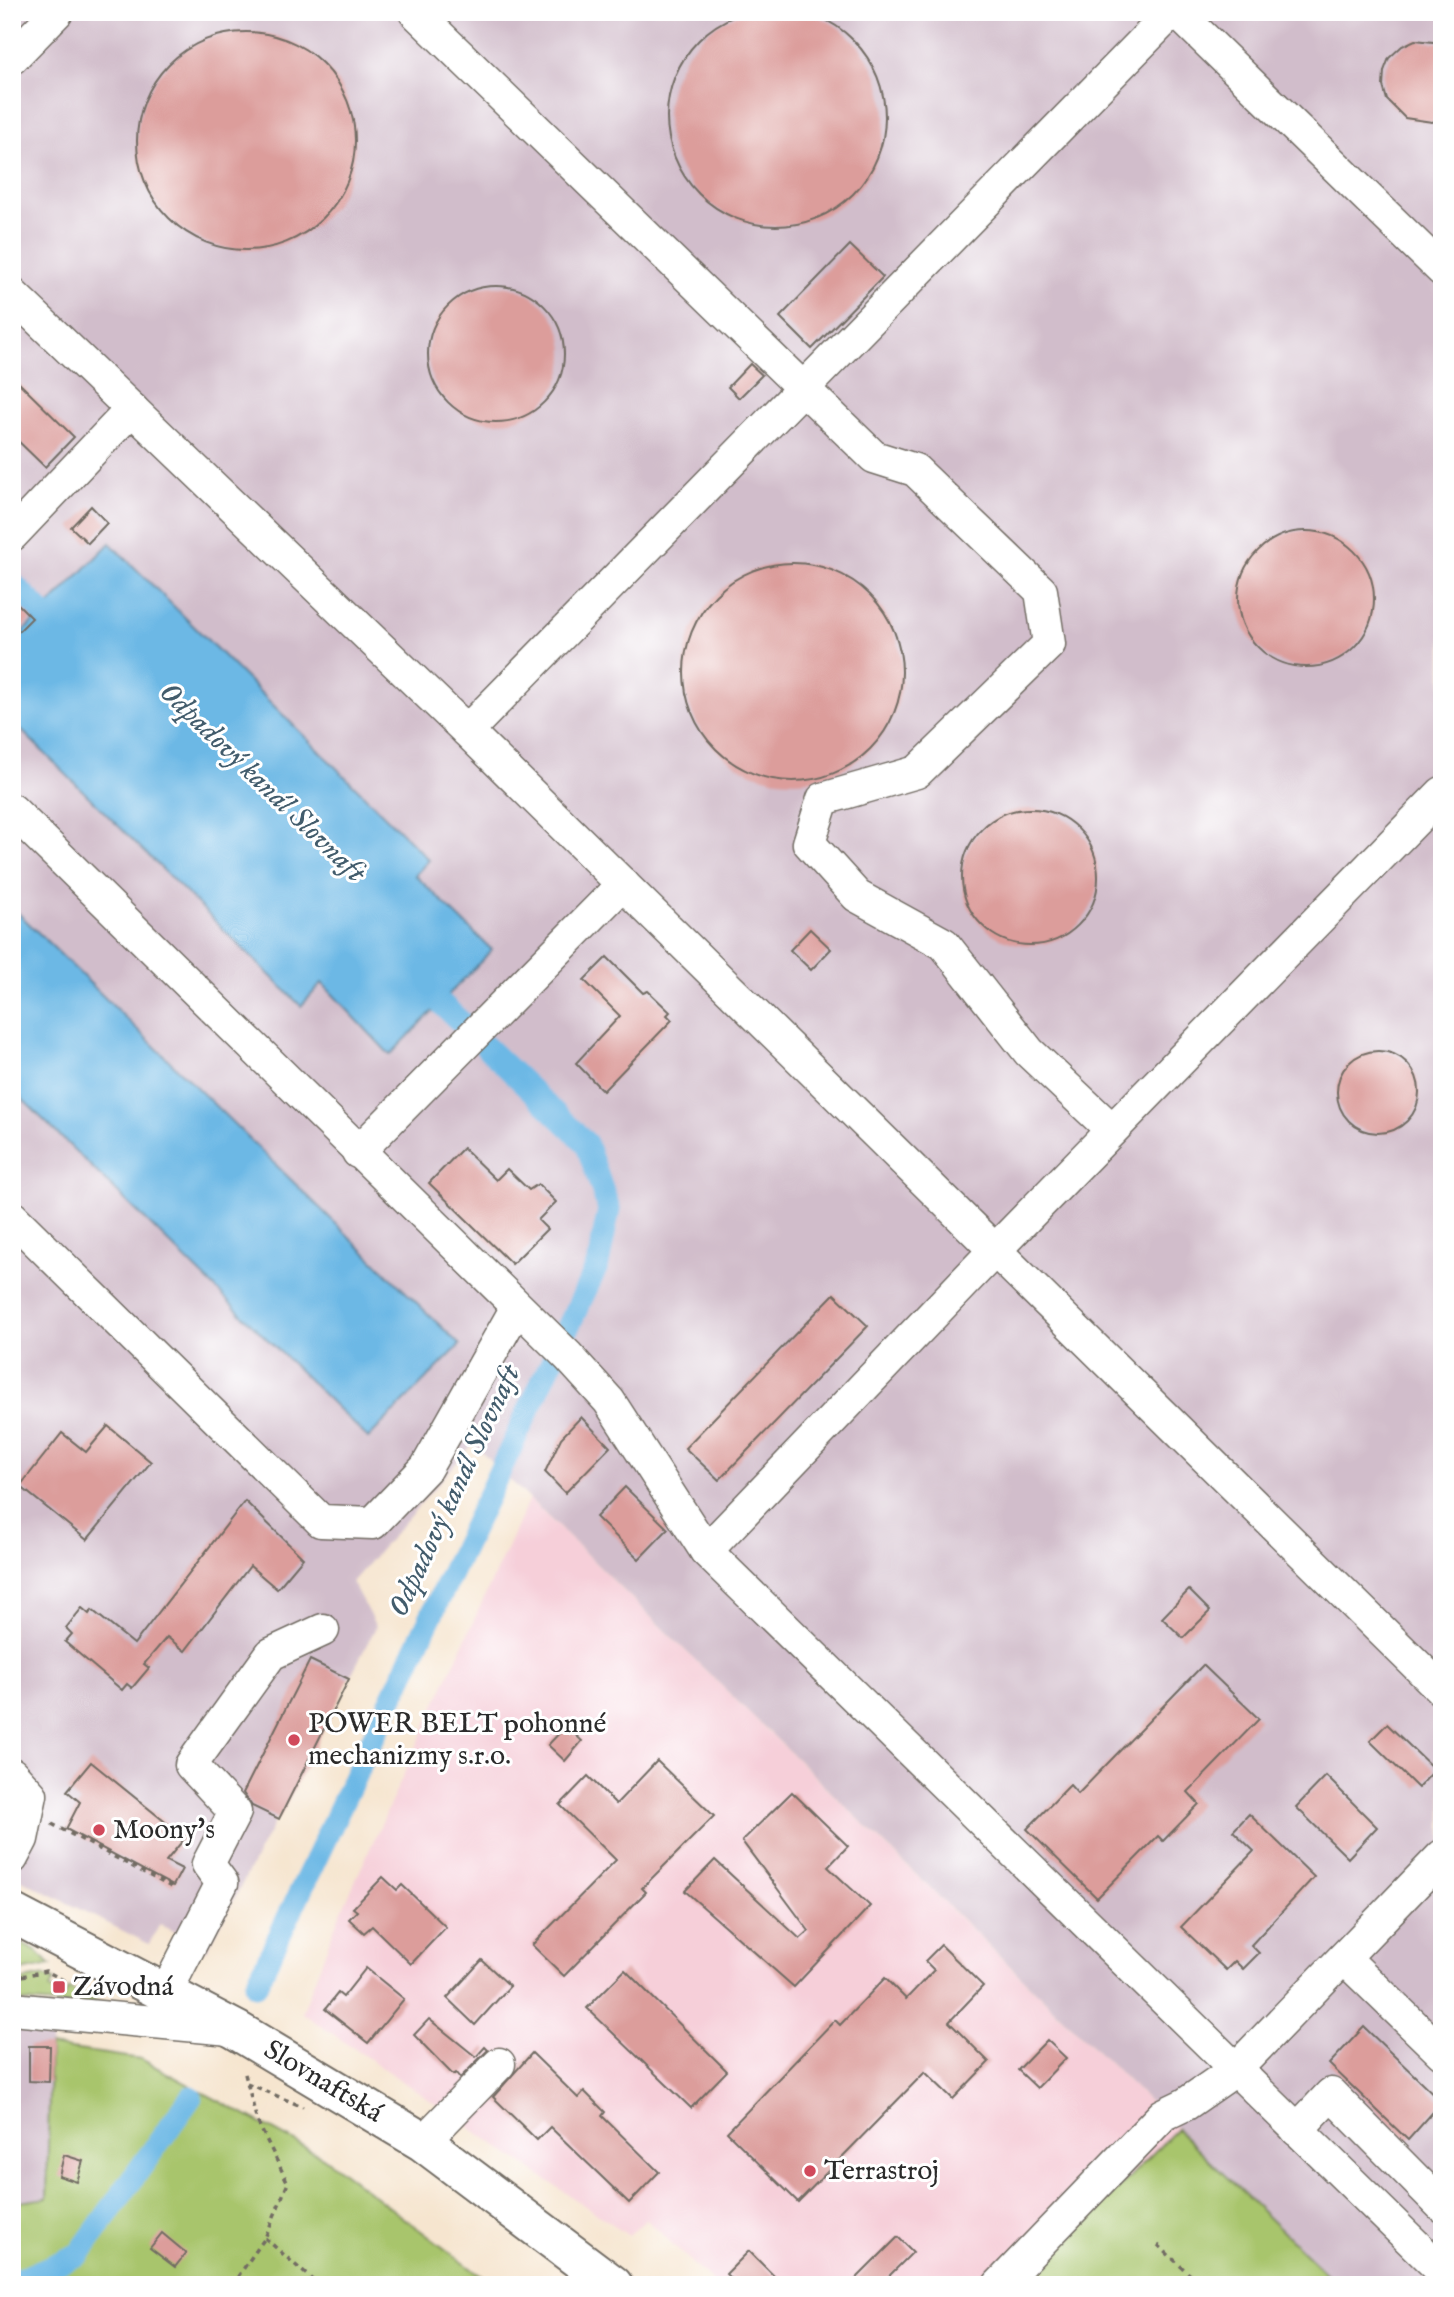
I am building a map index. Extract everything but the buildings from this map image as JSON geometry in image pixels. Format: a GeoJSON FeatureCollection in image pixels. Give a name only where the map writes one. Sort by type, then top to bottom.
{"type":"FeatureCollection","features":[{"type":"Feature","properties":{"kind":"main road","name":"Slovnaftská"},"geometry":{"type":"LineString","coordinates":[[12,1913],[236,2030],[423,2142],[613,2285]]}},
{"type":"Feature","properties":{"kind":"lane"},"geometry":{"type":"LineString","coordinates":[[12,58],[57,12]]}},
{"type":"Feature","properties":{"kind":"lane"},"geometry":{"type":"LineString","coordinates":[[415,12],[874,457],[915,470],[1041,591],[1049,644],[917,772],[823,799],[809,843],[857,896],[944,944],[1029,1052],[1112,1130]]}},
{"type":"Feature","properties":{"kind":"lane"},"geometry":{"type":"LineString","coordinates":[[467,731],[1175,12],[1442,270]]}},
{"type":"Feature","properties":{"kind":"lane"},"geometry":{"type":"LineString","coordinates":[[12,294],[467,731],[1442,1690]]}},
{"type":"Feature","properties":{"kind":"lane"},"geometry":{"type":"LineString","coordinates":[[12,535],[132,409]]}},
{"type":"Feature","properties":{"kind":"lane"},"geometry":{"type":"LineString","coordinates":[[706,1551],[995,1250],[1442,793]]}},
{"type":"Feature","properties":{"kind":"lane"},"geometry":{"type":"LineString","coordinates":[[12,810],[610,1401],[706,1551],[1442,2271]]}},
{"type":"Feature","properties":{"kind":"lane"},"geometry":{"type":"LineString","coordinates":[[358,1152],[623,884]]}},
{"type":"Feature","properties":{"kind":"lane"},"geometry":{"type":"LineString","coordinates":[[12,1217],[321,1521],[373,1523],[426,1468],[517,1307]]}},
{"type":"Feature","properties":{"kind":"lane"},"geometry":{"type":"LineString","coordinates":[[166,1992],[222,1883],[208,1864],[235,1812],[191,1765],[271,1654],[323,1630]]}},
{"type":"Feature","properties":{"kind":"lane"},"geometry":{"type":"LineString","coordinates":[[12,1774],[31,1796],[22,1839],[12,1858]]}},
{"type":"Feature","properties":{"kind":"lane"},"geometry":{"type":"LineString","coordinates":[[999,2285],[1163,2115],[1186,2104],[1235,2070],[1442,1856]]}},
{"type":"Feature","properties":{"kind":"lane"},"geometry":{"type":"LineString","coordinates":[[1344,1958],[1442,2053]]}},
{"type":"Feature","properties":{"kind":"lane"},"geometry":{"type":"LineString","coordinates":[[12,2009],[236,2030]]}},
{"type":"Feature","properties":{"kind":"lane"},"geometry":{"type":"LineString","coordinates":[[423,2142],[499,2064]]}},
{"type":"Feature","properties":{"kind":"lane"},"geometry":{"type":"LineString","coordinates":[[1297,2130],[1331,2094],[1442,2206]]}},
{"type":"Feature","properties":{"kind":"path"},"geometry":{"type":"LineString","coordinates":[[29,1812],[175,1889]]}},
{"type":"Feature","properties":{"kind":"path"},"geometry":{"type":"LineString","coordinates":[[12,1978],[46,1971],[63,1980],[60,1987]]}},
{"type":"Feature","properties":{"kind":"path"},"geometry":{"type":"LineString","coordinates":[[232,2285],[265,2238],[288,2183],[257,2121],[236,2030]]}},
{"type":"Feature","properties":{"kind":"path"},"geometry":{"type":"LineString","coordinates":[[265,2238],[318,2285]]}},
{"type":"Feature","properties":{"kind":"path"},"geometry":{"type":"LineString","coordinates":[[1158,2245],[1201,2285]]}},
{"type":"Feature","properties":{"kind":"shaded area"},"geometry":{"type":"Polygon","coordinates":[[[12,12],[1442,12],[1442,2285],[1338,2285],[473,1444],[352,1582],[376,1627],[207,1951],[160,1924],[149,1944],[12,1875],[12,12]]]}},
{"type":"Feature","properties":{"kind":"shaded area"},"geometry":{"type":"Polygon","coordinates":[[[529,1499],[1177,2129],[1022,2285],[716,2285],[646,2219],[629,2236],[302,2013],[337,1921],[529,1499]]]}},
{"type":"Feature","properties":{"kind":"shaded area"},"geometry":{"type":"Polygon","coordinates":[[[12,2015],[52,2021],[47,2198],[12,2203],[12,2015]]]}},
{"type":"Feature","properties":{"kind":"green space"},"geometry":{"type":"Polygon","coordinates":[[[12,1939],[36,1951],[51,1965],[12,1973],[12,1939]]]}},
{"type":"Feature","properties":{"kind":"green space"},"geometry":{"type":"Polygon","coordinates":[[[45,1976],[54,1980],[50,1989],[64,1997],[69,1989],[111,2008],[12,2001],[12,1982],[45,1976]]]}},
{"type":"Feature","properties":{"kind":"green space"},"geometry":{"type":"Polygon","coordinates":[[[50,2046],[141,2059],[323,2157],[493,2285],[12,2285],[12,2203],[47,2198],[50,2046]]]}},
{"type":"Feature","properties":{"kind":"green space"},"geometry":{"type":"Polygon","coordinates":[[[1177,2129],[1338,2285],[1022,2285],[1177,2129]]]}},
{"type":"Feature","properties":{"kind":"water"},"geometry":{"type":"Polygon","coordinates":[[[110,543],[429,860],[415,875],[492,950],[390,1055],[322,983],[301,1006],[12,721],[12,643],[110,543]]]}},
{"type":"Feature","properties":{"kind":"water"},"geometry":{"type":"Polygon","coordinates":[[[12,907],[460,1345],[368,1438],[12,1089],[12,907]]]}},
{"type":"Feature","properties":{"kind":"waterway","name":"Odpadový kanál Slovnaft"},"geometry":{"type":"LineString","coordinates":[[12,583],[65,635]]}},
{"type":"Feature","properties":{"kind":"waterway","name":"Odpadový kanál Slovnaft"},"geometry":{"type":"LineString","coordinates":[[419,982],[467,1028]]}},
{"type":"Feature","properties":{"kind":"waterway","name":"Odpadový kanál Slovnaft"},"geometry":{"type":"LineString","coordinates":[[256,1985],[598,1264],[609,1209],[586,1143],[486,1047]]}},
{"type":"Feature","properties":{"kind":"waterway","name":"Odpadový kanál Slovnaft"},"geometry":{"type":"LineString","coordinates":[[12,2280],[26,2277],[79,2254],[191,2097]]}},
{"type":"Feature","properties":{"kind":"place","name":"POWER BELT pohonné mechanizmy s.r.o."},"geometry":{"type":"Point","coordinates":[294,1740]}},
{"type":"Feature","properties":{"kind":"place","name":"Moony's"},"geometry":{"type":"Point","coordinates":[99,1830]}},
{"type":"Feature","properties":{"kind":"place","name":"Závodná"},"geometry":{"type":"Point","coordinates":[59,1987]}},
{"type":"Feature","properties":{"kind":"place","name":"Terrastroj"},"geometry":{"type":"Point","coordinates":[810,2171]}}]}
